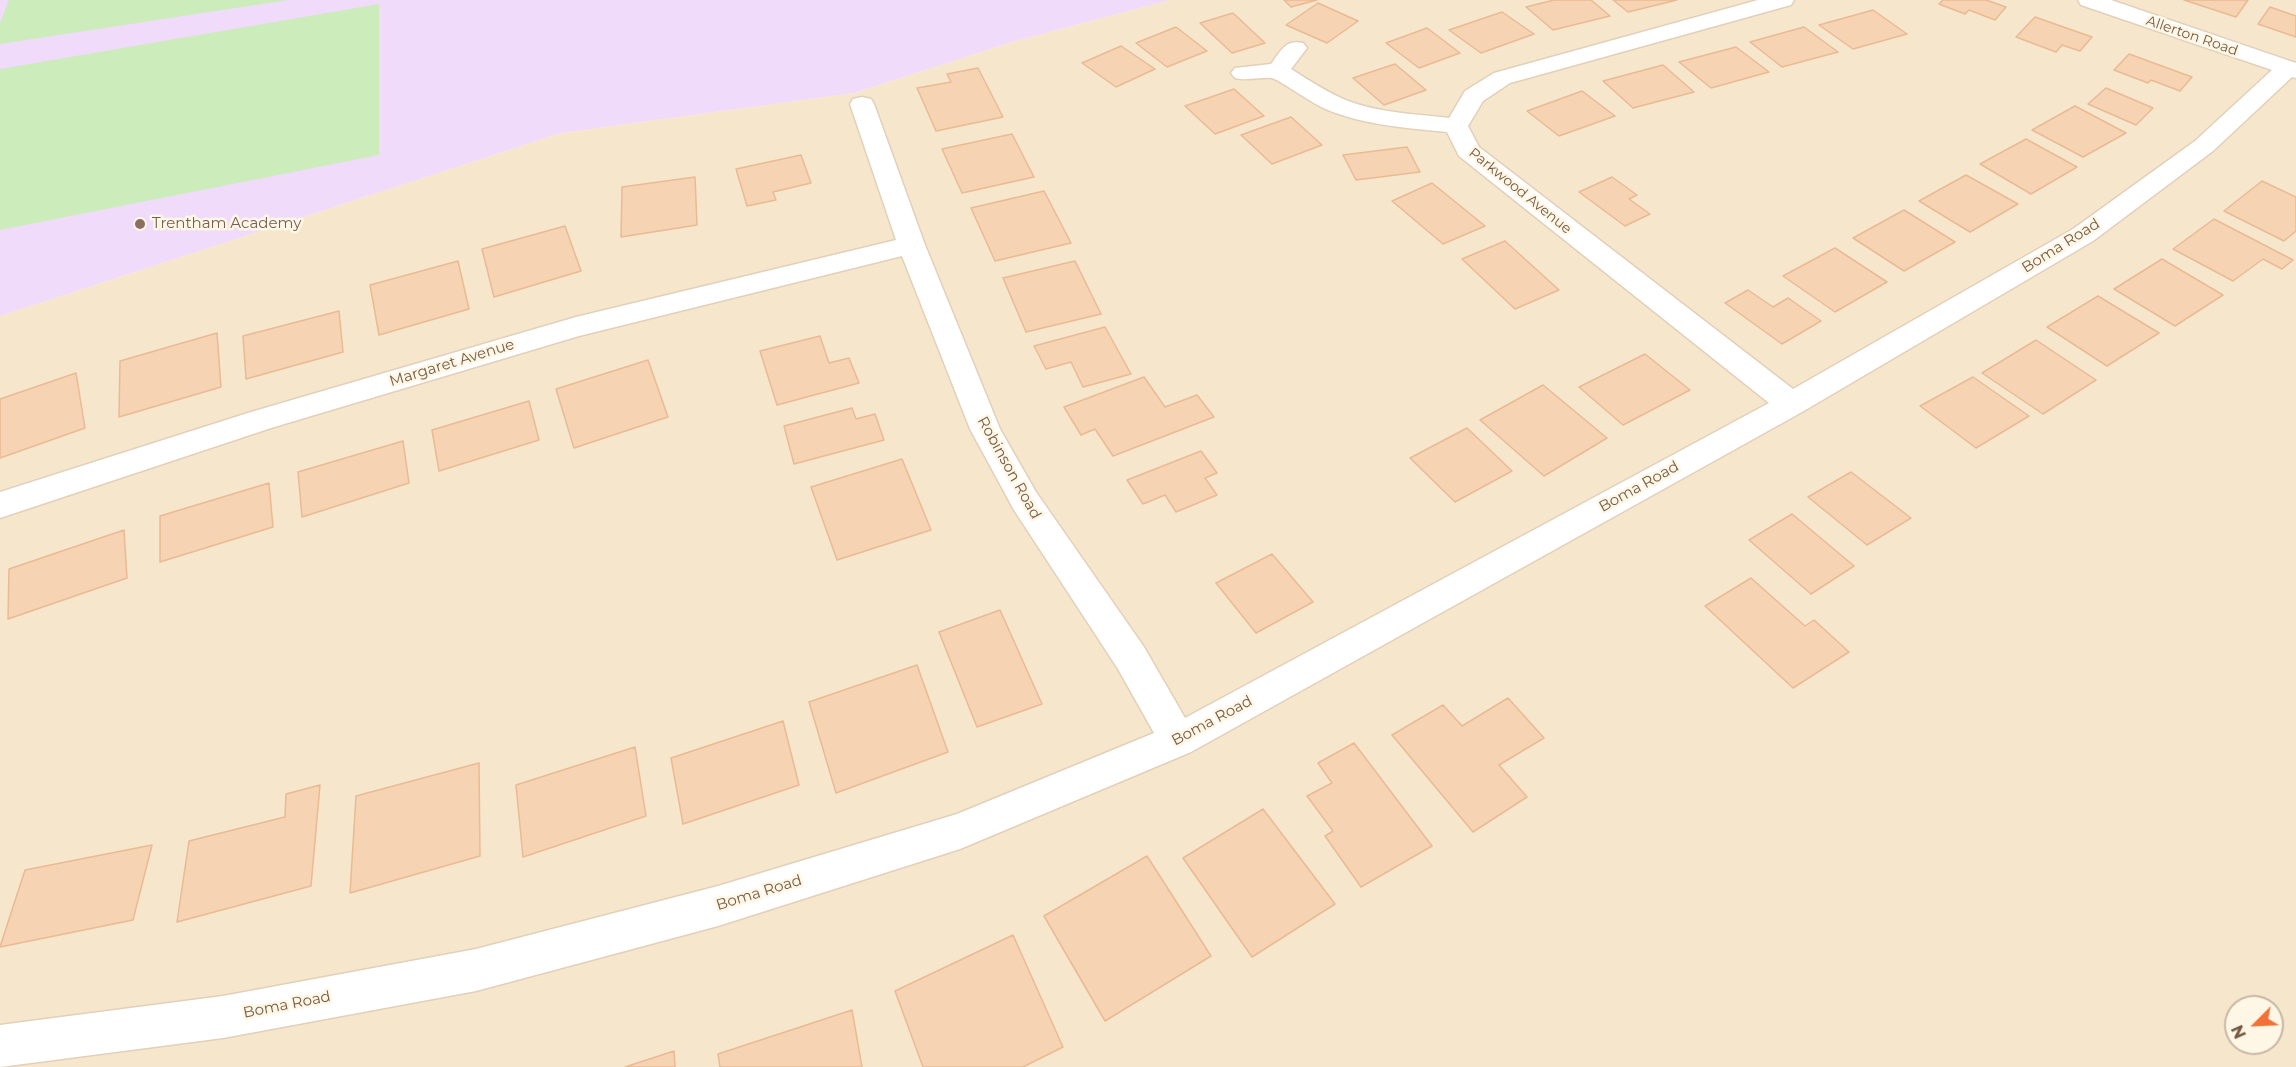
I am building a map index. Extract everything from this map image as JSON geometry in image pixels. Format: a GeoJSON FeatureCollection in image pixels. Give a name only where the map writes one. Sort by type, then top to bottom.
{"type":"FeatureCollection","features":[{"type":"Feature","properties":{"kind":"street"},"geometry":{"type":"LineString","coordinates":[[1243,74],[1278,71],[1323,98],[1347,109],[1382,117],[1456,126],[1474,96],[1502,78],[1783,0]]}},
{"type":"Feature","properties":{"kind":"street","name":"Allerton Road"},"geometry":{"type":"LineString","coordinates":[[2089,0],[2292,70]]}},
{"type":"Feature","properties":{"kind":"street"},"geometry":{"type":"LineString","coordinates":[[1278,71],[1295,48]]}},
{"type":"Feature","properties":{"kind":"street","name":"Boma Road"},"geometry":{"type":"LineString","coordinates":[[0,1047],[223,1017],[476,970],[557,949],[718,906],[960,831],[1178,740],[1791,404],[2083,235],[2204,146],[2292,70]]}},
{"type":"Feature","properties":{"kind":"street","name":"Robinson Road"},"geometry":{"type":"LineString","coordinates":[[862,104],[911,245],[985,429],[1025,501],[1131,658],[1178,740]]}},
{"type":"Feature","properties":{"kind":"street","name":"Parkwood Avenue"},"geometry":{"type":"LineString","coordinates":[[1456,126],[1468,151],[1791,404]]}},
{"type":"Feature","properties":{"kind":"street","name":"Margaret Avenue"},"geometry":{"type":"LineString","coordinates":[[0,505],[251,424],[576,327],[911,245]]}},
{"type":"Feature","properties":{"kind":"shaded area","name":"Trentham Academy"},"geometry":{"type":"Polygon","coordinates":[[[0,0],[1170,0],[1012,42],[854,93],[561,133],[0,316],[0,0]]]}},
{"type":"Feature","properties":{"kind":"shaded area"},"geometry":{"type":"Polygon","coordinates":[[[1170,0],[2296,0],[2296,1067],[0,1067],[0,316],[561,133],[854,93],[1012,42],[1170,0]]]}},
{"type":"Feature","properties":{"kind":"green space"},"geometry":{"type":"Polygon","coordinates":[[[9,0],[288,0],[0,44],[0,23],[9,0]]]}},
{"type":"Feature","properties":{"kind":"green space"},"geometry":{"type":"Polygon","coordinates":[[[379,4],[379,155],[0,230],[0,69],[379,4]]]}},
{"type":"Feature","properties":{"kind":"building"},"geometry":{"type":"Polygon","coordinates":[[[1284,0],[1317,0],[1291,7],[1284,0]]]}},
{"type":"Feature","properties":{"kind":"building"},"geometry":{"type":"Polygon","coordinates":[[[1554,0],[1591,0],[1610,16],[1553,30],[1526,7],[1554,0]]]}},
{"type":"Feature","properties":{"kind":"building"},"geometry":{"type":"Polygon","coordinates":[[[1613,0],[1677,0],[1628,12],[1613,0]]]}},
{"type":"Feature","properties":{"kind":"building"},"geometry":{"type":"Polygon","coordinates":[[[1943,0],[1986,0],[2006,7],[1995,20],[1969,10],[1965,14],[1939,4],[1943,0]]]}},
{"type":"Feature","properties":{"kind":"building"},"geometry":{"type":"Polygon","coordinates":[[[2184,0],[2248,0],[2236,17],[2184,0]]]}},
{"type":"Feature","properties":{"kind":"building"},"geometry":{"type":"Polygon","coordinates":[[[1318,3],[1358,21],[1327,43],[1286,25],[1318,3]]]}},
{"type":"Feature","properties":{"kind":"building"},"geometry":{"type":"Polygon","coordinates":[[[2270,7],[2296,16],[2296,37],[2258,24],[2270,7]]]}},
{"type":"Feature","properties":{"kind":"building"},"geometry":{"type":"Polygon","coordinates":[[[1873,10],[1907,34],[1853,49],[1819,25],[1873,10]]]}},
{"type":"Feature","properties":{"kind":"building"},"geometry":{"type":"Polygon","coordinates":[[[1502,12],[1534,34],[1481,53],[1449,30],[1502,12]]]}},
{"type":"Feature","properties":{"kind":"building"},"geometry":{"type":"Polygon","coordinates":[[[1233,13],[1265,43],[1232,53],[1200,23],[1233,13]]]}},
{"type":"Feature","properties":{"kind":"building"},"geometry":{"type":"Polygon","coordinates":[[[2035,17],[2092,37],[2080,51],[2062,45],[2056,52],[2016,37],[2035,17]]]}},
{"type":"Feature","properties":{"kind":"building"},"geometry":{"type":"Polygon","coordinates":[[[1176,27],[1207,51],[1167,67],[1136,43],[1176,27]]]}},
{"type":"Feature","properties":{"kind":"building"},"geometry":{"type":"Polygon","coordinates":[[[1804,27],[1838,52],[1782,67],[1750,42],[1804,27]]]}},
{"type":"Feature","properties":{"kind":"building"},"geometry":{"type":"Polygon","coordinates":[[[1427,28],[1460,53],[1419,68],[1386,43],[1427,28]]]}},
{"type":"Feature","properties":{"kind":"building"},"geometry":{"type":"Polygon","coordinates":[[[1121,46],[1155,69],[1116,87],[1082,63],[1121,46]]]}},
{"type":"Feature","properties":{"kind":"building"},"geometry":{"type":"Polygon","coordinates":[[[1736,47],[1769,72],[1711,88],[1679,62],[1736,47]]]}},
{"type":"Feature","properties":{"kind":"building"},"geometry":{"type":"Polygon","coordinates":[[[2129,54],[2192,77],[2180,91],[2151,80],[2148,83],[2114,70],[2129,54]]]}},
{"type":"Feature","properties":{"kind":"building"},"geometry":{"type":"Polygon","coordinates":[[[1395,64],[1426,90],[1384,105],[1353,78],[1395,64]]]}},
{"type":"Feature","properties":{"kind":"building"},"geometry":{"type":"Polygon","coordinates":[[[1663,65],[1694,92],[1633,108],[1603,81],[1663,65]]]}},
{"type":"Feature","properties":{"kind":"building"},"geometry":{"type":"Polygon","coordinates":[[[978,68],[1003,117],[936,131],[917,88],[951,82],[947,74],[978,68]]]}},
{"type":"Feature","properties":{"kind":"building"},"geometry":{"type":"Polygon","coordinates":[[[2106,88],[2153,108],[2136,125],[2088,104],[2106,88]]]}},
{"type":"Feature","properties":{"kind":"building"},"geometry":{"type":"Polygon","coordinates":[[[1234,89],[1264,116],[1215,134],[1185,106],[1234,89]]]}},
{"type":"Feature","properties":{"kind":"building"},"geometry":{"type":"Polygon","coordinates":[[[1582,91],[1615,116],[1559,136],[1527,111],[1582,91]]]}},
{"type":"Feature","properties":{"kind":"building"},"geometry":{"type":"Polygon","coordinates":[[[2075,106],[2126,133],[2083,157],[2032,130],[2075,106]]]}},
{"type":"Feature","properties":{"kind":"building"},"geometry":{"type":"Polygon","coordinates":[[[1291,117],[1322,145],[1272,164],[1241,135],[1291,117]]]}},
{"type":"Feature","properties":{"kind":"building"},"geometry":{"type":"Polygon","coordinates":[[[1012,134],[1034,177],[962,193],[942,149],[1012,134]]]}},
{"type":"Feature","properties":{"kind":"building"},"geometry":{"type":"Polygon","coordinates":[[[2026,139],[2077,167],[2031,194],[1980,164],[2026,139]]]}},
{"type":"Feature","properties":{"kind":"building"},"geometry":{"type":"Polygon","coordinates":[[[1407,147],[1420,172],[1356,180],[1343,155],[1407,147]]]}},
{"type":"Feature","properties":{"kind":"building"},"geometry":{"type":"Polygon","coordinates":[[[801,155],[811,183],[773,192],[776,200],[747,206],[736,169],[801,155]]]}},
{"type":"Feature","properties":{"kind":"building"},"geometry":{"type":"Polygon","coordinates":[[[1966,175],[2018,204],[1970,232],[1919,201],[1966,175]]]}},
{"type":"Feature","properties":{"kind":"building"},"geometry":{"type":"Polygon","coordinates":[[[695,177],[697,225],[621,237],[622,187],[695,177]]]}},
{"type":"Feature","properties":{"kind":"building"},"geometry":{"type":"Polygon","coordinates":[[[1612,177],[1637,195],[1629,199],[1650,214],[1625,226],[1579,192],[1612,177]]]}},
{"type":"Feature","properties":{"kind":"building"},"geometry":{"type":"Polygon","coordinates":[[[2262,181],[2296,197],[2296,231],[2284,241],[2224,211],[2262,181]]]}},
{"type":"Feature","properties":{"kind":"building"},"geometry":{"type":"Polygon","coordinates":[[[1432,183],[1485,226],[1443,244],[1392,201],[1432,183]]]}},
{"type":"Feature","properties":{"kind":"building"},"geometry":{"type":"Polygon","coordinates":[[[1044,191],[1071,243],[995,261],[971,208],[1044,191]]]}},
{"type":"Feature","properties":{"kind":"building"},"geometry":{"type":"Polygon","coordinates":[[[1904,210],[1955,242],[1904,271],[1853,238],[1904,210]]]}},
{"type":"Feature","properties":{"kind":"building"},"geometry":{"type":"Polygon","coordinates":[[[2214,219],[2293,260],[2282,269],[2263,259],[2233,281],[2173,249],[2214,219]]]}},
{"type":"Feature","properties":{"kind":"building"},"geometry":{"type":"Polygon","coordinates":[[[565,226],[581,271],[494,297],[482,249],[565,226]]]}},
{"type":"Feature","properties":{"kind":"building"},"geometry":{"type":"Polygon","coordinates":[[[1505,241],[1559,290],[1515,309],[1462,259],[1505,241]]]}},
{"type":"Feature","properties":{"kind":"building"},"geometry":{"type":"Polygon","coordinates":[[[1835,248],[1887,282],[1835,312],[1783,276],[1835,248]]]}},
{"type":"Feature","properties":{"kind":"building"},"geometry":{"type":"Polygon","coordinates":[[[2162,259],[2223,295],[2175,326],[2114,289],[2162,259]]]}},
{"type":"Feature","properties":{"kind":"building"},"geometry":{"type":"Polygon","coordinates":[[[458,261],[469,309],[379,335],[370,285],[458,261]]]}},
{"type":"Feature","properties":{"kind":"building"},"geometry":{"type":"Polygon","coordinates":[[[1075,261],[1101,314],[1026,332],[1003,278],[1075,261]]]}},
{"type":"Feature","properties":{"kind":"building"},"geometry":{"type":"Polygon","coordinates":[[[1748,290],[1773,307],[1788,298],[1821,321],[1782,344],[1725,303],[1748,290]]]}},
{"type":"Feature","properties":{"kind":"building"},"geometry":{"type":"Polygon","coordinates":[[[2098,296],[2159,333],[2107,366],[2047,327],[2098,296]]]}},
{"type":"Feature","properties":{"kind":"building"},"geometry":{"type":"Polygon","coordinates":[[[339,311],[343,352],[246,379],[243,336],[339,311]]]}},
{"type":"Feature","properties":{"kind":"building"},"geometry":{"type":"Polygon","coordinates":[[[1105,327],[1131,374],[1083,387],[1071,362],[1046,369],[1034,346],[1105,327]]]}},
{"type":"Feature","properties":{"kind":"building"},"geometry":{"type":"Polygon","coordinates":[[[217,333],[221,387],[119,417],[120,361],[217,333]]]}},
{"type":"Feature","properties":{"kind":"building"},"geometry":{"type":"Polygon","coordinates":[[[820,336],[829,363],[849,358],[859,383],[777,405],[760,351],[820,336]]]}},
{"type":"Feature","properties":{"kind":"building"},"geometry":{"type":"Polygon","coordinates":[[[2036,340],[2096,380],[2043,414],[1982,373],[2036,340]]]}},
{"type":"Feature","properties":{"kind":"building"},"geometry":{"type":"Polygon","coordinates":[[[1645,354],[1690,390],[1623,425],[1579,387],[1645,354]]]}},
{"type":"Feature","properties":{"kind":"building"},"geometry":{"type":"Polygon","coordinates":[[[648,360],[668,417],[574,448],[556,389],[648,360]]]}},
{"type":"Feature","properties":{"kind":"building"},"geometry":{"type":"Polygon","coordinates":[[[76,373],[85,428],[0,458],[0,399],[76,373]]]}},
{"type":"Feature","properties":{"kind":"building"},"geometry":{"type":"Polygon","coordinates":[[[1144,377],[1165,407],[1197,395],[1214,417],[1113,456],[1095,429],[1081,435],[1064,407],[1144,377]]]}},
{"type":"Feature","properties":{"kind":"building"},"geometry":{"type":"Polygon","coordinates":[[[1973,377],[2029,416],[1976,448],[1920,406],[1973,377]]]}},
{"type":"Feature","properties":{"kind":"building"},"geometry":{"type":"Polygon","coordinates":[[[1543,385],[1607,438],[1544,476],[1480,420],[1543,385]]]}},
{"type":"Feature","properties":{"kind":"building"},"geometry":{"type":"Polygon","coordinates":[[[529,401],[539,440],[439,471],[432,430],[529,401]]]}},
{"type":"Feature","properties":{"kind":"building"},"geometry":{"type":"Polygon","coordinates":[[[852,408],[856,419],[875,414],[884,440],[794,464],[784,426],[852,408]]]}},
{"type":"Feature","properties":{"kind":"building"},"geometry":{"type":"Polygon","coordinates":[[[1467,428],[1512,471],[1455,502],[1410,458],[1467,428]]]}},
{"type":"Feature","properties":{"kind":"building"},"geometry":{"type":"Polygon","coordinates":[[[403,441],[409,483],[302,517],[298,472],[403,441]]]}},
{"type":"Feature","properties":{"kind":"building"},"geometry":{"type":"Polygon","coordinates":[[[1201,451],[1217,473],[1205,478],[1217,495],[1176,512],[1165,495],[1143,504],[1127,480],[1201,451]]]}},
{"type":"Feature","properties":{"kind":"building"},"geometry":{"type":"Polygon","coordinates":[[[902,459],[931,530],[837,560],[811,487],[902,459]]]}},
{"type":"Feature","properties":{"kind":"building"},"geometry":{"type":"Polygon","coordinates":[[[1851,472],[1911,518],[1867,545],[1808,497],[1851,472]]]}},
{"type":"Feature","properties":{"kind":"building"},"geometry":{"type":"Polygon","coordinates":[[[269,483],[273,527],[160,562],[160,516],[269,483]]]}},
{"type":"Feature","properties":{"kind":"building"},"geometry":{"type":"Polygon","coordinates":[[[1792,514],[1854,566],[1811,594],[1749,540],[1792,514]]]}},
{"type":"Feature","properties":{"kind":"building"},"geometry":{"type":"Polygon","coordinates":[[[124,530],[127,578],[8,619],[9,569],[124,530]]]}},
{"type":"Feature","properties":{"kind":"building"},"geometry":{"type":"Polygon","coordinates":[[[1272,554],[1313,602],[1256,633],[1216,583],[1272,554]]]}},
{"type":"Feature","properties":{"kind":"building"},"geometry":{"type":"Polygon","coordinates":[[[1751,578],[1805,626],[1814,620],[1849,652],[1793,688],[1705,606],[1751,578]]]}},
{"type":"Feature","properties":{"kind":"building"},"geometry":{"type":"Polygon","coordinates":[[[1000,610],[1042,704],[977,727],[939,632],[1000,610]]]}},
{"type":"Feature","properties":{"kind":"building"},"geometry":{"type":"Polygon","coordinates":[[[917,665],[948,752],[836,793],[809,702],[917,665]]]}},
{"type":"Feature","properties":{"kind":"building"},"geometry":{"type":"Polygon","coordinates":[[[1508,698],[1544,738],[1499,765],[1527,797],[1473,832],[1392,735],[1443,705],[1462,726],[1508,698]]]}},
{"type":"Feature","properties":{"kind":"building"},"geometry":{"type":"Polygon","coordinates":[[[783,721],[799,785],[683,824],[671,758],[783,721]]]}},
{"type":"Feature","properties":{"kind":"building"},"geometry":{"type":"Polygon","coordinates":[[[1354,743],[1432,846],[1361,887],[1325,836],[1333,831],[1307,796],[1332,783],[1318,763],[1354,743]]]}},
{"type":"Feature","properties":{"kind":"building"},"geometry":{"type":"Polygon","coordinates":[[[635,747],[646,816],[523,857],[516,785],[635,747]]]}},
{"type":"Feature","properties":{"kind":"building"},"geometry":{"type":"Polygon","coordinates":[[[479,763],[480,856],[350,893],[356,796],[479,763]]]}},
{"type":"Feature","properties":{"kind":"building"},"geometry":{"type":"Polygon","coordinates":[[[320,785],[311,886],[177,922],[189,841],[285,817],[286,794],[320,785]]]}},
{"type":"Feature","properties":{"kind":"building"},"geometry":{"type":"Polygon","coordinates":[[[1263,809],[1335,904],[1252,957],[1183,858],[1263,809]]]}},
{"type":"Feature","properties":{"kind":"building"},"geometry":{"type":"Polygon","coordinates":[[[152,845],[133,920],[0,947],[25,870],[152,845]]]}},
{"type":"Feature","properties":{"kind":"building"},"geometry":{"type":"Polygon","coordinates":[[[1147,856],[1211,956],[1105,1021],[1044,916],[1147,856]]]}},
{"type":"Feature","properties":{"kind":"building"},"geometry":{"type":"Polygon","coordinates":[[[1013,935],[1063,1047],[1023,1067],[923,1067],[895,991],[1013,935]]]}},
{"type":"Feature","properties":{"kind":"building"},"geometry":{"type":"Polygon","coordinates":[[[852,1010],[862,1067],[720,1067],[718,1054],[852,1010]]]}},
{"type":"Feature","properties":{"kind":"building"},"geometry":{"type":"Polygon","coordinates":[[[674,1051],[675,1067],[625,1067],[674,1051]]]}},
{"type":"Feature","properties":{"kind":"place","name":"Trentham Academy"},"geometry":{"type":"Point","coordinates":[140,224]}}]}
